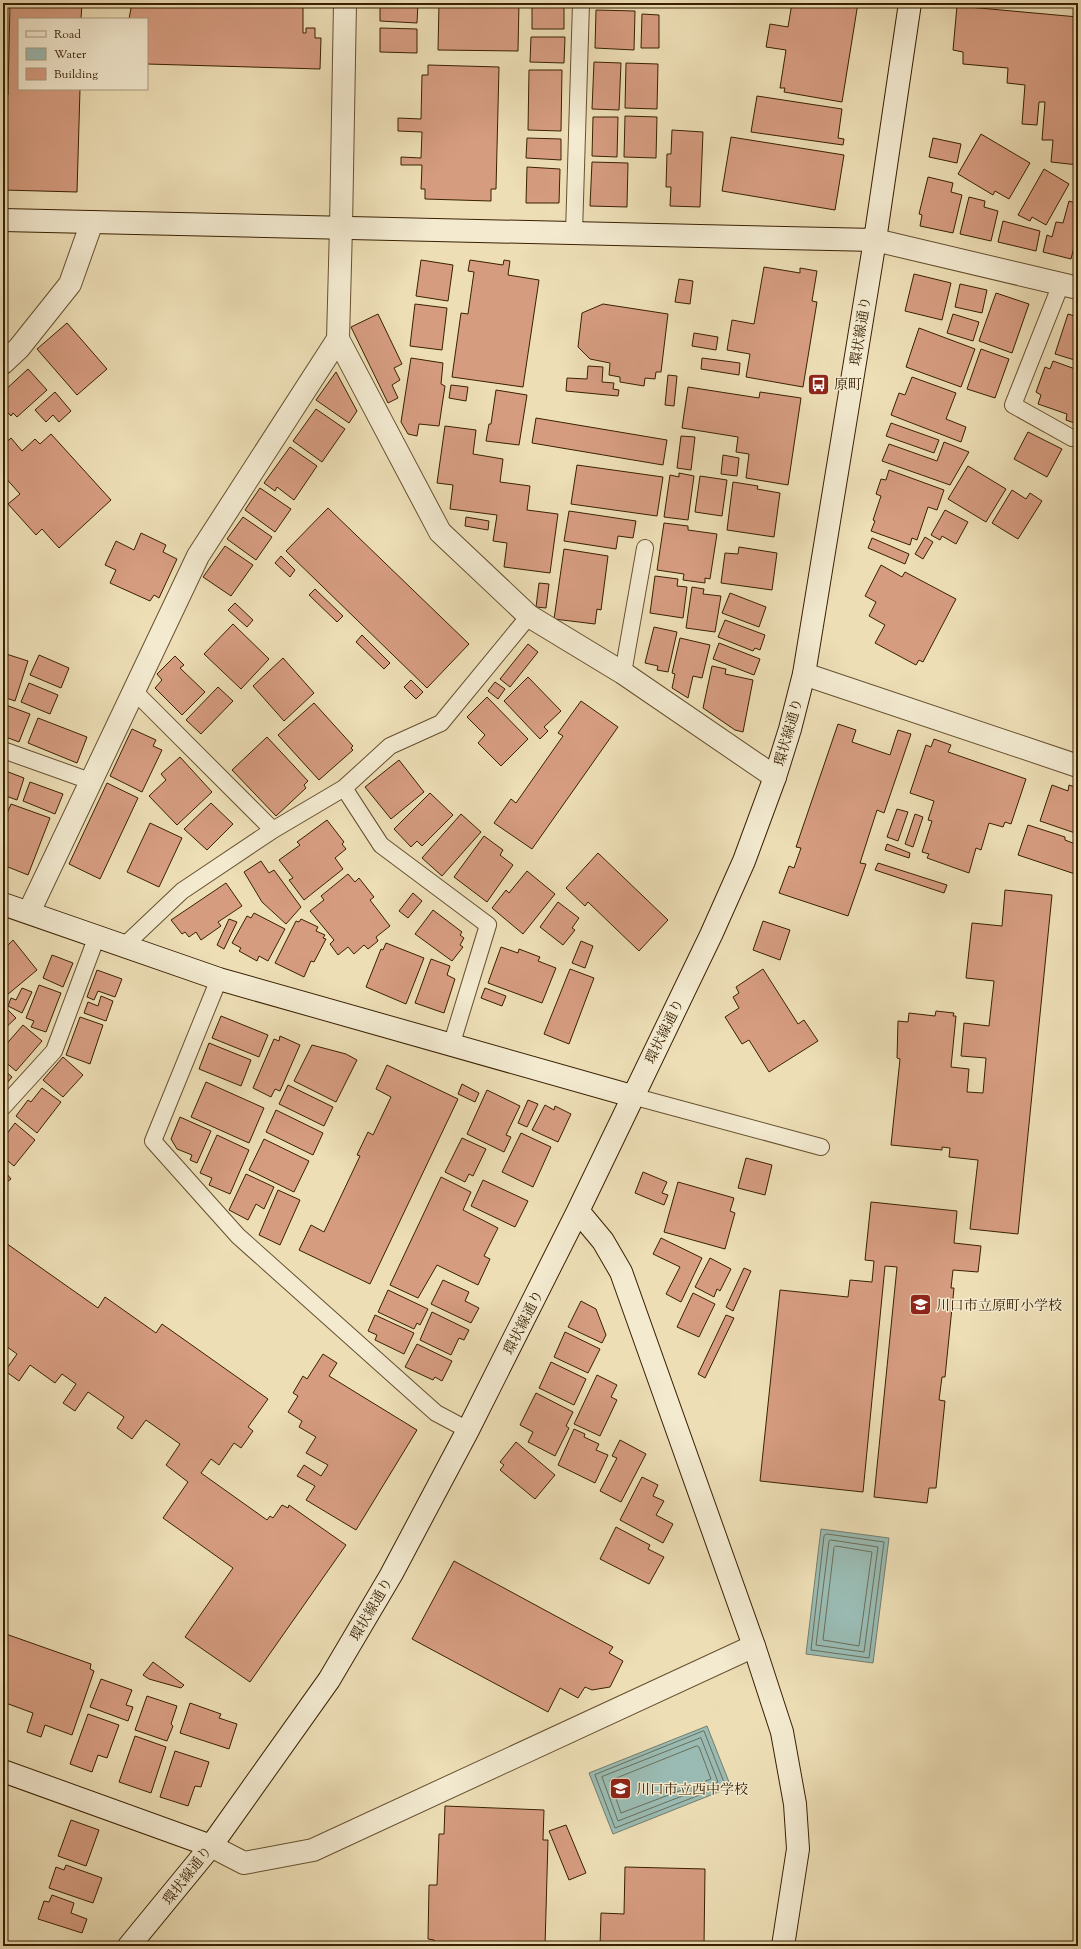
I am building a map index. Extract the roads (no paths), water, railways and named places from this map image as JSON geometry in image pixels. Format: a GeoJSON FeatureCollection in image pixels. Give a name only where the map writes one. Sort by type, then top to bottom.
{"type":"FeatureCollection","features":[{"type":"Feature","properties":{"kind":"street"},"geometry":{"type":"LineString","coordinates":[[345,3],[338,339],[440,532],[529,616],[623,674],[775,777]]}},
{"type":"Feature","properties":{"kind":"street","name":"環状線通り"},"geometry":{"type":"LineString","coordinates":[[129,1946],[211,1846],[330,1680],[391,1575],[468,1430],[578,1211],[632,1096],[711,935],[744,861],[775,777],[790,730],[804,674],[875,240],[910,3]]}},
{"type":"Feature","properties":{"kind":"street"},"geometry":{"type":"LineString","coordinates":[[3,220],[875,240],[1070,286]]}},
{"type":"Feature","properties":{"kind":"street"},"geometry":{"type":"LineString","coordinates":[[3,363],[19,348],[70,284],[92,222]]}},
{"type":"Feature","properties":{"kind":"street"},"geometry":{"type":"LineString","coordinates":[[29,912],[133,690],[198,556],[338,339]]}},
{"type":"Feature","properties":{"kind":"street"},"geometry":{"type":"LineString","coordinates":[[804,674],[1078,766]]}},
{"type":"Feature","properties":{"kind":"street"},"geometry":{"type":"LineString","coordinates":[[3,904],[219,979],[451,1046],[632,1096]]}},
{"type":"Feature","properties":{"kind":"street"},"geometry":{"type":"LineString","coordinates":[[578,1211],[602,1241],[621,1272],[754,1646],[782,1732],[795,1804],[798,1849],[783,1946]]}},
{"type":"Feature","properties":{"kind":"street"},"geometry":{"type":"LineString","coordinates":[[3,1771],[211,1846],[244,1863],[314,1850],[754,1646]]}},
{"type":"Feature","properties":{"kind":"lane"},"geometry":{"type":"LineString","coordinates":[[574,233],[581,3]]}},
{"type":"Feature","properties":{"kind":"lane"},"geometry":{"type":"LineString","coordinates":[[1070,286],[1013,405],[1072,438]]}},
{"type":"Feature","properties":{"kind":"lane"},"geometry":{"type":"LineString","coordinates":[[623,674],[645,548]]}},
{"type":"Feature","properties":{"kind":"lane"},"geometry":{"type":"LineString","coordinates":[[124,946],[182,891],[273,830],[344,788],[390,746],[441,723],[529,616]]}},
{"type":"Feature","properties":{"kind":"lane"},"geometry":{"type":"LineString","coordinates":[[133,690],[273,830]]}},
{"type":"Feature","properties":{"kind":"lane"},"geometry":{"type":"LineString","coordinates":[[3,750],[90,781]]}},
{"type":"Feature","properties":{"kind":"lane"},"geometry":{"type":"LineString","coordinates":[[344,788],[381,845],[488,925],[451,1046]]}},
{"type":"Feature","properties":{"kind":"lane"},"geometry":{"type":"LineString","coordinates":[[3,1107],[54,1050],[97,936]]}},
{"type":"Feature","properties":{"kind":"lane"},"geometry":{"type":"LineString","coordinates":[[219,979],[153,1141],[238,1236],[436,1413],[468,1430]]}},
{"type":"Feature","properties":{"kind":"lane"},"geometry":{"type":"LineString","coordinates":[[632,1096],[820,1147]]}},
{"type":"Feature","properties":{"kind":"water"},"geometry":{"type":"Polygon","coordinates":[[[821,1529],[889,1538],[873,1663],[806,1654],[821,1529]]]}},
{"type":"Feature","properties":{"kind":"water"},"geometry":{"type":"Polygon","coordinates":[[[707,1726],[731,1787],[613,1834],[589,1773],[707,1726]]]}},
{"type":"Feature","properties":{"kind":"place","name":"原町"},"geometry":{"type":"Point","coordinates":[818,384]}},
{"type":"Feature","properties":{"kind":"place","name":"川口市立原町小学校"},"geometry":{"type":"Point","coordinates":[920,1305]}},
{"type":"Feature","properties":{"kind":"place","name":"川口市立西中学校"},"geometry":{"type":"Point","coordinates":[620,1789]}}]}
